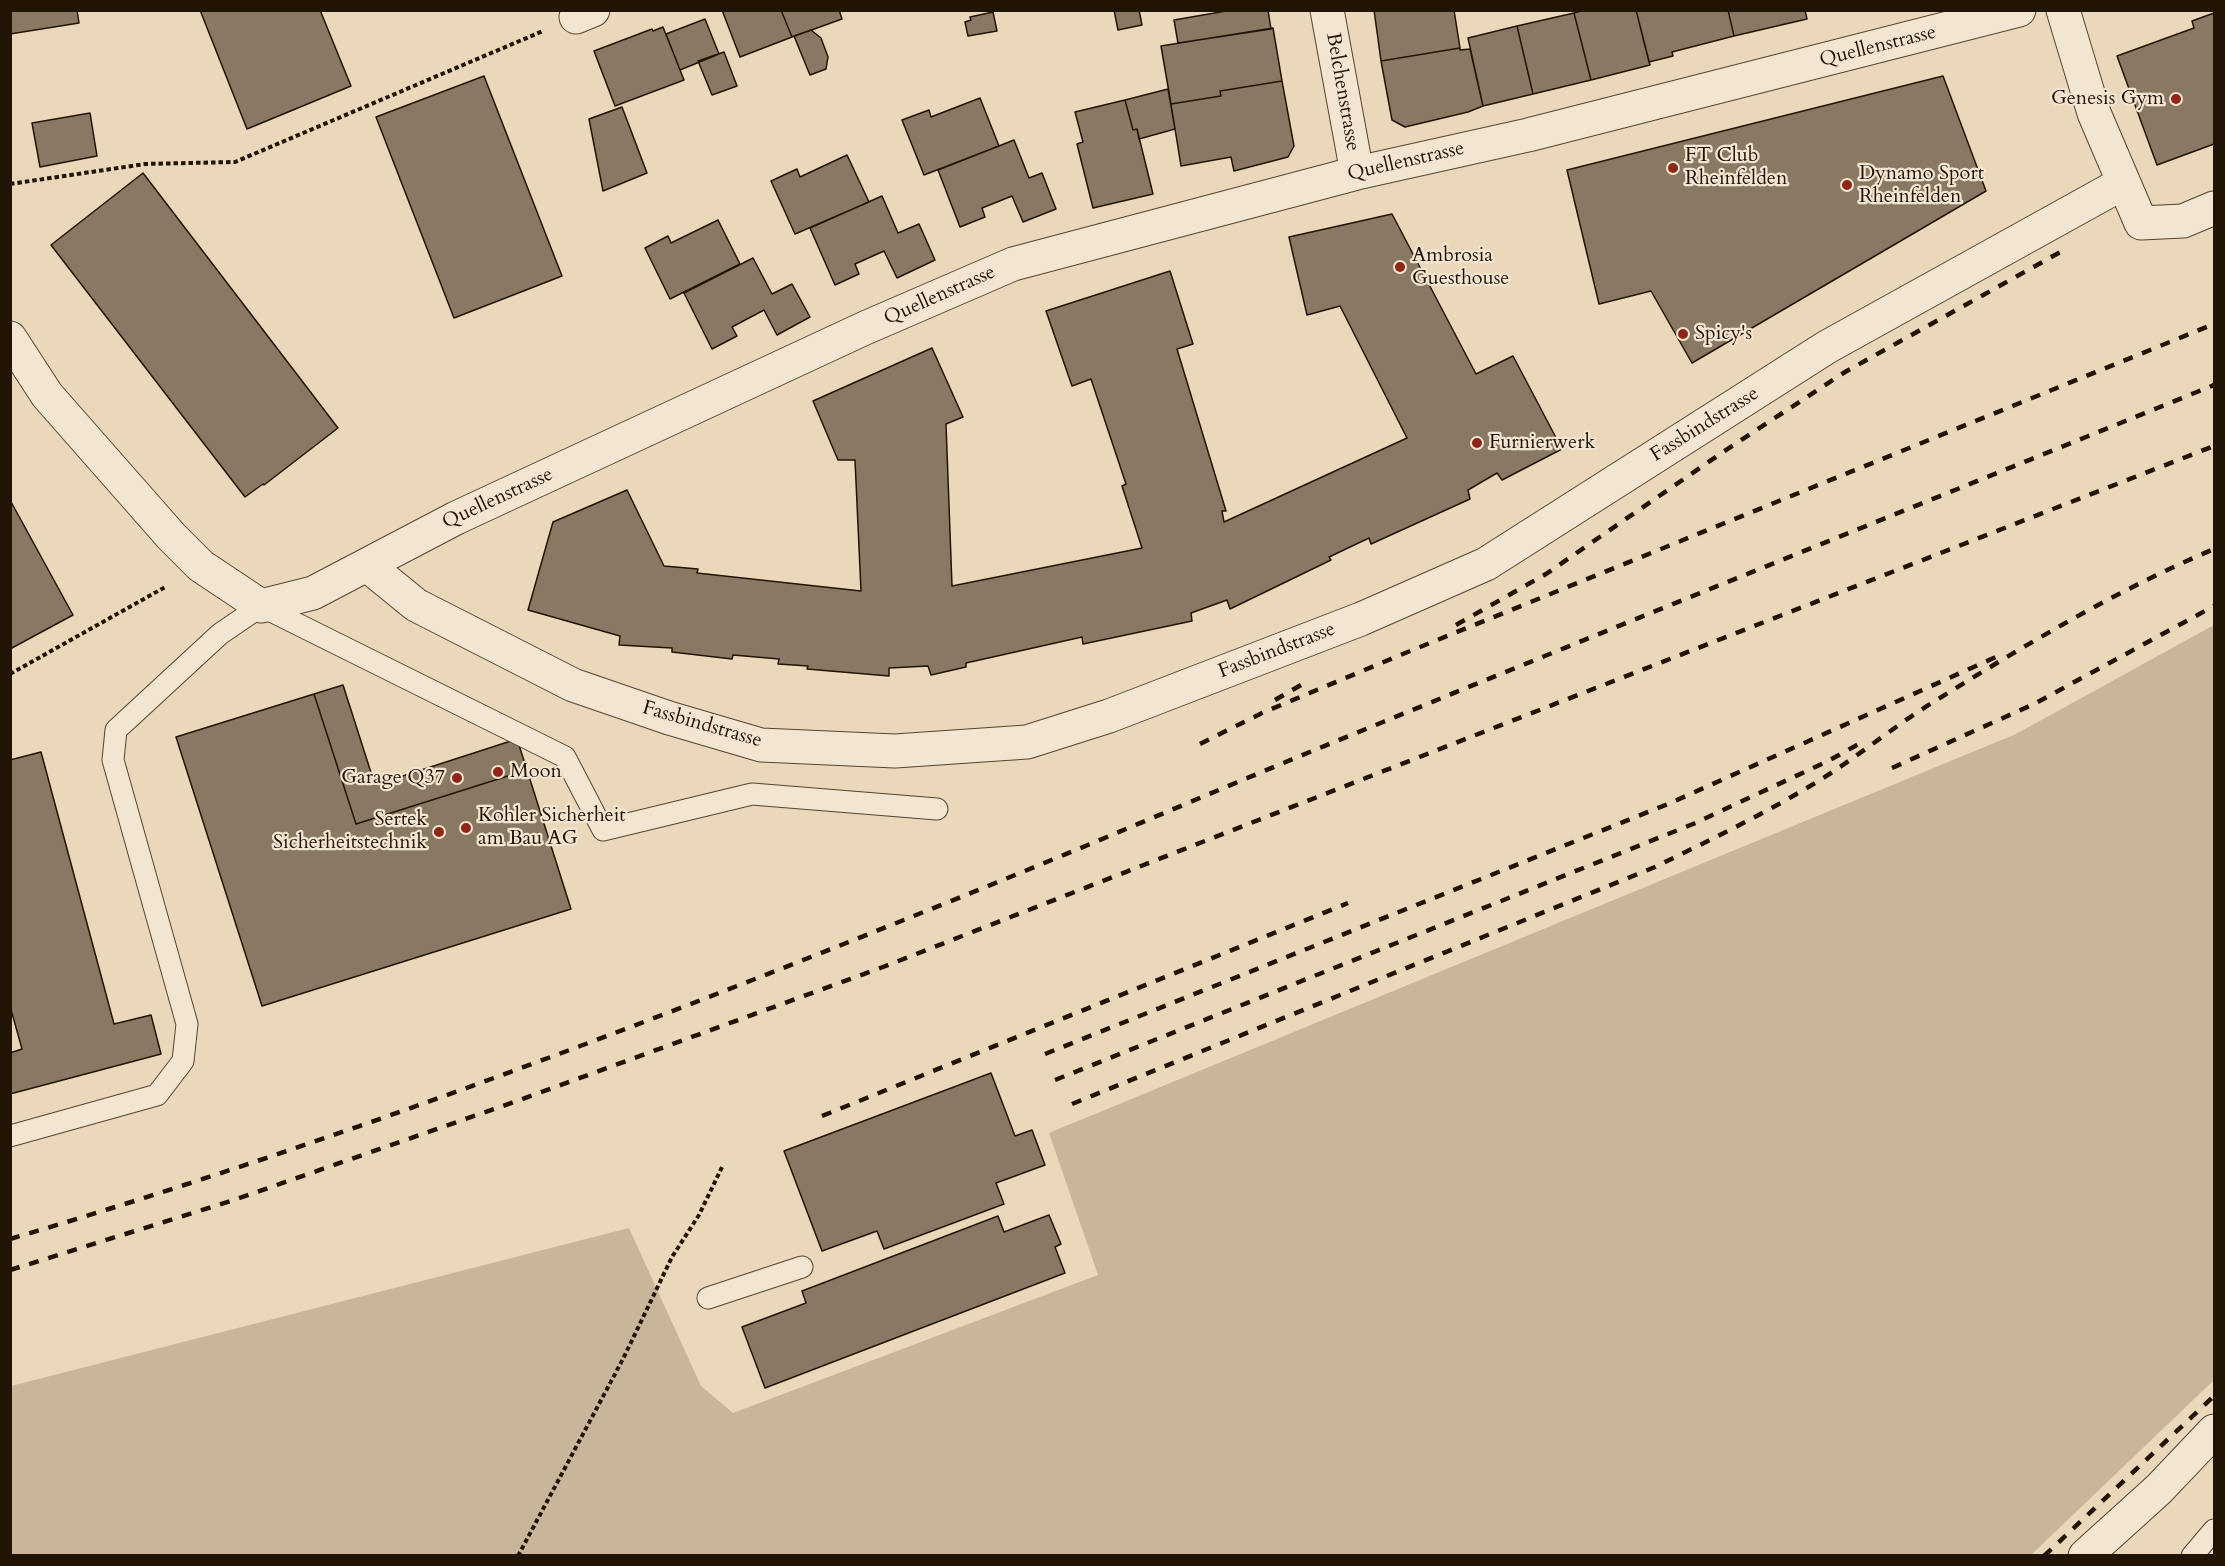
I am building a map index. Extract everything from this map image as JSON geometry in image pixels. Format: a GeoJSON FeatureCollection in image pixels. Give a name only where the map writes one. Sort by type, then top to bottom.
{"type":"FeatureCollection","features":[{"type":"Feature","properties":{"kind":"street","name":"Belchenstrasse"},"geometry":{"type":"LineString","coordinates":[[1326,10],[1356,173]]}},
{"type":"Feature","properties":{"kind":"street","name":"Quellenstrasse"},"geometry":{"type":"LineString","coordinates":[[261,606],[313,593],[466,513],[865,328],[1013,264],[1356,173],[1528,135],[2019,10]]}},
{"type":"Feature","properties":{"kind":"street"},"geometry":{"type":"LineString","coordinates":[[2063,10],[2094,113],[2141,223],[2183,221],[2214,208]]}},
{"type":"Feature","properties":{"kind":"street","name":"Fassbindstrasse"},"geometry":{"type":"LineString","coordinates":[[367,565],[416,605],[573,685],[669,718],[761,745],[895,751],[1027,742],[1109,716],[1350,623],[1486,564],[1827,347],[2123,183]]}},
{"type":"Feature","properties":{"kind":"street"},"geometry":{"type":"LineString","coordinates":[[10,338],[47,395],[171,536],[201,566],[261,606]]}},
{"type":"Feature","properties":{"kind":"street"},"geometry":{"type":"LineString","coordinates":[[2085,1556],[2159,1489],[2214,1431]]}},
{"type":"Feature","properties":{"kind":"lane"},"geometry":{"type":"LineString","coordinates":[[10,1136],[157,1095],[183,1060],[187,1024],[113,760],[116,730],[220,634],[261,606],[565,757],[603,830],[752,794],[937,809]]}},
{"type":"Feature","properties":{"kind":"lane"},"geometry":{"type":"LineString","coordinates":[[708,1298],[802,1267]]}},
{"type":"Feature","properties":{"kind":"lane"},"geometry":{"type":"LineString","coordinates":[[2192,1556],[2214,1530]]}},
{"type":"Feature","properties":{"kind":"path"},"geometry":{"type":"LineString","coordinates":[[10,184],[145,164],[235,162],[584,14]]}},
{"type":"Feature","properties":{"kind":"path"},"geometry":{"type":"LineString","coordinates":[[10,674],[201,566]]}},
{"type":"Feature","properties":{"kind":"path"},"geometry":{"type":"LineString","coordinates":[[518,1556],[623,1359],[672,1257],[699,1215],[723,1165]]}},
{"type":"Feature","properties":{"kind":"shaded area"},"geometry":{"type":"Polygon","coordinates":[[[2214,625],[2214,1380],[2031,1555],[11,1555],[11,1386],[629,1228],[701,1386],[733,1413],[1098,1275],[1049,1133],[2016,734],[2214,625]]]}},
{"type":"Feature","properties":{"kind":"building"},"geometry":{"type":"Polygon","coordinates":[[[10,10],[77,10],[79,23],[10,34],[10,10]]]}},
{"type":"Feature","properties":{"kind":"building"},"geometry":{"type":"Polygon","coordinates":[[[200,10],[320,10],[351,86],[247,129],[200,10]]]}},
{"type":"Feature","properties":{"kind":"building"},"geometry":{"type":"Polygon","coordinates":[[[722,10],[781,10],[792,37],[740,57],[722,10]]]}},
{"type":"Feature","properties":{"kind":"building"},"geometry":{"type":"Polygon","coordinates":[[[781,10],[839,10],[842,19],[792,37],[781,10]]]}},
{"type":"Feature","properties":{"kind":"building"},"geometry":{"type":"Polygon","coordinates":[[[1114,10],[1139,10],[1142,25],[1118,30],[1114,10]]]}},
{"type":"Feature","properties":{"kind":"building"},"geometry":{"type":"Polygon","coordinates":[[[1232,10],[1268,10],[1271,29],[1178,43],[1174,20],[1232,10]]]}},
{"type":"Feature","properties":{"kind":"building"},"geometry":{"type":"Polygon","coordinates":[[[1374,10],[1454,10],[1460,48],[1381,61],[1374,10]]]}},
{"type":"Feature","properties":{"kind":"building"},"geometry":{"type":"Polygon","coordinates":[[[1584,10],[1636,10],[1650,65],[1591,80],[1574,13],[1584,10]]]}},
{"type":"Feature","properties":{"kind":"building"},"geometry":{"type":"Polygon","coordinates":[[[1636,10],[1728,10],[1734,36],[1672,52],[1673,56],[1649,62],[1636,10]]]}},
{"type":"Feature","properties":{"kind":"building"},"geometry":{"type":"Polygon","coordinates":[[[1728,10],[1805,10],[1807,19],[1734,36],[1728,10]]]}},
{"type":"Feature","properties":{"kind":"building"},"geometry":{"type":"Polygon","coordinates":[[[993,12],[997,31],[968,36],[965,22],[971,20],[970,17],[993,12]]]}},
{"type":"Feature","properties":{"kind":"building"},"geometry":{"type":"Polygon","coordinates":[[[1574,13],[1591,80],[1533,94],[1517,26],[1574,13]]]}},
{"type":"Feature","properties":{"kind":"building"},"geometry":{"type":"Polygon","coordinates":[[[2214,13],[2214,144],[2157,165],[2117,56],[2194,28],[2192,21],[2214,13]]]}},
{"type":"Feature","properties":{"kind":"building"},"geometry":{"type":"Polygon","coordinates":[[[705,19],[719,54],[680,70],[666,34],[705,19]]]}},
{"type":"Feature","properties":{"kind":"building"},"geometry":{"type":"Polygon","coordinates":[[[1517,26],[1533,94],[1483,106],[1468,38],[1517,26]]]}},
{"type":"Feature","properties":{"kind":"building"},"geometry":{"type":"Polygon","coordinates":[[[663,27],[684,80],[615,106],[594,51],[663,27]]]}},
{"type":"Feature","properties":{"kind":"building"},"geometry":{"type":"Polygon","coordinates":[[[1273,28],[1282,81],[1220,91],[1221,96],[1171,104],[1161,46],[1273,28]]]}},
{"type":"Feature","properties":{"kind":"building"},"geometry":{"type":"Polygon","coordinates":[[[811,30],[821,38],[828,57],[826,69],[810,75],[794,36],[811,30]]]}},
{"type":"Feature","properties":{"kind":"building"},"geometry":{"type":"Polygon","coordinates":[[[1460,48],[1460,50],[1470,49],[1483,106],[1468,112],[1405,127],[1392,120],[1381,61],[1460,48]]]}},
{"type":"Feature","properties":{"kind":"building"},"geometry":{"type":"Polygon","coordinates":[[[724,52],[737,86],[712,95],[698,61],[724,52]]]}},
{"type":"Feature","properties":{"kind":"building"},"geometry":{"type":"Polygon","coordinates":[[[484,76],[562,276],[454,318],[376,117],[484,76]]]}},
{"type":"Feature","properties":{"kind":"building"},"geometry":{"type":"Polygon","coordinates":[[[1943,76],[1986,191],[1692,363],[1651,291],[1599,304],[1567,170],[1943,76]]]}},
{"type":"Feature","properties":{"kind":"building"},"geometry":{"type":"Polygon","coordinates":[[[1282,81],[1294,146],[1288,157],[1234,171],[1231,157],[1181,166],[1171,104],[1221,96],[1220,91],[1282,81]]]}},
{"type":"Feature","properties":{"kind":"building"},"geometry":{"type":"Polygon","coordinates":[[[1168,89],[1175,129],[1139,139],[1137,129],[1133,130],[1125,100],[1168,89]]]}},
{"type":"Feature","properties":{"kind":"building"},"geometry":{"type":"Polygon","coordinates":[[[980,98],[999,146],[924,175],[902,120],[929,110],[931,117],[980,98]]]}},
{"type":"Feature","properties":{"kind":"building"},"geometry":{"type":"Polygon","coordinates":[[[1125,100],[1133,130],[1137,129],[1153,194],[1093,208],[1077,144],[1083,142],[1075,112],[1125,100]]]}},
{"type":"Feature","properties":{"kind":"building"},"geometry":{"type":"Polygon","coordinates":[[[622,107],[647,173],[603,191],[589,119],[622,107]]]}},
{"type":"Feature","properties":{"kind":"building"},"geometry":{"type":"Polygon","coordinates":[[[90,113],[97,156],[40,167],[32,123],[90,113]]]}},
{"type":"Feature","properties":{"kind":"building"},"geometry":{"type":"Polygon","coordinates":[[[1014,140],[1029,178],[1042,173],[1056,209],[1023,222],[1012,196],[982,208],[985,217],[960,227],[938,170],[1014,140]]]}},
{"type":"Feature","properties":{"kind":"building"},"geometry":{"type":"Polygon","coordinates":[[[847,155],[869,202],[795,234],[771,181],[797,169],[800,177],[847,155]]]}},
{"type":"Feature","properties":{"kind":"building"},"geometry":{"type":"Polygon","coordinates":[[[143,173],[338,428],[245,497],[51,245],[143,173]]]}},
{"type":"Feature","properties":{"kind":"building"},"geometry":{"type":"Polygon","coordinates":[[[882,196],[898,233],[919,224],[935,260],[897,278],[884,251],[855,264],[859,274],[835,285],[810,228],[882,196]]]}},
{"type":"Feature","properties":{"kind":"building","name":"Furnierwerk"},"geometry":{"type":"Polygon","coordinates":[[[1392,214],[1476,374],[1513,356],[1562,449],[1502,480],[1497,473],[1468,490],[1470,499],[1371,544],[1369,538],[1329,557],[1331,560],[1230,609],[1227,600],[1191,613],[1192,621],[1083,644],[1082,637],[966,663],[966,667],[931,675],[928,666],[889,668],[889,676],[807,669],[808,666],[778,664],[779,659],[733,655],[732,659],[672,652],[672,648],[619,645],[620,636],[528,610],[553,522],[627,490],[664,566],[698,569],[697,573],[861,591],[855,460],[838,460],[813,401],[932,348],[963,417],[946,424],[952,586],[1142,548],[1122,486],[1126,484],[1091,379],[1072,386],[1046,311],[1170,271],[1193,344],[1177,349],[1226,511],[1222,511],[1224,522],[1407,438],[1340,306],[1307,315],[1289,237],[1392,214]]]}},
{"type":"Feature","properties":{"kind":"building"},"geometry":{"type":"Polygon","coordinates":[[[718,220],[740,264],[670,299],[645,248],[668,236],[671,243],[718,220]]]}},
{"type":"Feature","properties":{"kind":"building"},"geometry":{"type":"Polygon","coordinates":[[[753,258],[772,294],[792,284],[810,317],[777,335],[764,310],[732,327],[737,336],[712,349],[684,293],[753,258]]]}},
{"type":"Feature","properties":{"kind":"building"},"geometry":{"type":"Polygon","coordinates":[[[10,500],[73,615],[10,649],[10,500]]]}},
{"type":"Feature","properties":{"kind":"building"},"geometry":{"type":"Polygon","coordinates":[[[343,685],[375,785],[517,739],[527,770],[356,824],[314,694],[343,685]]]}},
{"type":"Feature","properties":{"kind":"building"},"geometry":{"type":"Polygon","coordinates":[[[314,694],[356,824],[527,770],[571,909],[262,1006],[176,737],[314,694]]]}},
{"type":"Feature","properties":{"kind":"building"},"geometry":{"type":"Polygon","coordinates":[[[41,752],[114,1024],[151,1015],[161,1054],[10,1094],[10,1053],[22,1049],[10,1006],[10,760],[41,752]]]}},
{"type":"Feature","properties":{"kind":"building"},"geometry":{"type":"Polygon","coordinates":[[[991,1073],[1015,1136],[1032,1130],[1045,1165],[996,1183],[1004,1204],[884,1249],[877,1231],[822,1251],[784,1151],[991,1073]]]}},
{"type":"Feature","properties":{"kind":"building"},"geometry":{"type":"Polygon","coordinates":[[[1049,1215],[1061,1244],[1055,1247],[1065,1273],[765,1388],[742,1327],[806,1303],[802,1291],[998,1216],[1004,1232],[1049,1215]]]}},
{"type":"Feature","properties":{"kind":"railway"},"geometry":{"type":"LineString","coordinates":[[1456,625],[1546,574],[1723,452],[1845,372],[2064,250]]}},
{"type":"Feature","properties":{"kind":"railway"},"geometry":{"type":"LineString","coordinates":[[1200,744],[1262,713],[1398,656],[2214,324]]}},
{"type":"Feature","properties":{"kind":"railway"},"geometry":{"type":"LineString","coordinates":[[10,1239],[138,1200],[392,1115],[767,974],[1015,875],[1433,701],[2214,385]]}},
{"type":"Feature","properties":{"kind":"railway"},"geometry":{"type":"LineString","coordinates":[[10,1270],[231,1201],[517,1101],[883,967],[2214,446]]}},
{"type":"Feature","properties":{"kind":"railway"},"geometry":{"type":"LineString","coordinates":[[1072,1104],[1655,867],[1744,823],[1810,786],[1922,709],[2072,619],[2142,582],[2214,549]]}},
{"type":"Feature","properties":{"kind":"railway"},"geometry":{"type":"LineString","coordinates":[[1892,768],[2034,704],[2214,606]]}},
{"type":"Feature","properties":{"kind":"railway"},"geometry":{"type":"LineString","coordinates":[[1045,1054],[1668,804],[1996,657]]}},
{"type":"Feature","properties":{"kind":"railway"},"geometry":{"type":"LineString","coordinates":[[1275,700],[1301,685]]}},
{"type":"Feature","properties":{"kind":"railway"},"geometry":{"type":"LineString","coordinates":[[1055,1080],[1693,824],[1828,761],[1866,740]]}},
{"type":"Feature","properties":{"kind":"railway"},"geometry":{"type":"LineString","coordinates":[[822,1116],[1348,903]]}},
{"type":"Feature","properties":{"kind":"railway"},"geometry":{"type":"LineString","coordinates":[[2044,1556],[2214,1396]]}},
{"type":"Feature","properties":{"kind":"place","name":"Genesis Gym"},"geometry":{"type":"Point","coordinates":[2176,99]}},
{"type":"Feature","properties":{"kind":"place","name":"FT Club Rheinfelden"},"geometry":{"type":"Point","coordinates":[1673,168]}},
{"type":"Feature","properties":{"kind":"place","name":"Dynamo Sport Rheinfelden"},"geometry":{"type":"Point","coordinates":[1847,185]}},
{"type":"Feature","properties":{"kind":"place","name":"Ambrosia Guesthouse"},"geometry":{"type":"Point","coordinates":[1400,267]}},
{"type":"Feature","properties":{"kind":"place","name":"Spicy's"},"geometry":{"type":"Point","coordinates":[1683,334]}},
{"type":"Feature","properties":{"kind":"place","name":"Furnierwerk"},"geometry":{"type":"Point","coordinates":[1477,443]}},
{"type":"Feature","properties":{"kind":"place","name":"Moon"},"geometry":{"type":"Point","coordinates":[498,772]}},
{"type":"Feature","properties":{"kind":"place","name":"Garage Q37"},"geometry":{"type":"Point","coordinates":[457,778]}},
{"type":"Feature","properties":{"kind":"place","name":"Kohler Sicherheit am Bau AG"},"geometry":{"type":"Point","coordinates":[466,828]}},
{"type":"Feature","properties":{"kind":"place","name":"Sertek Sicherheitstechnik"},"geometry":{"type":"Point","coordinates":[439,832]}}]}
